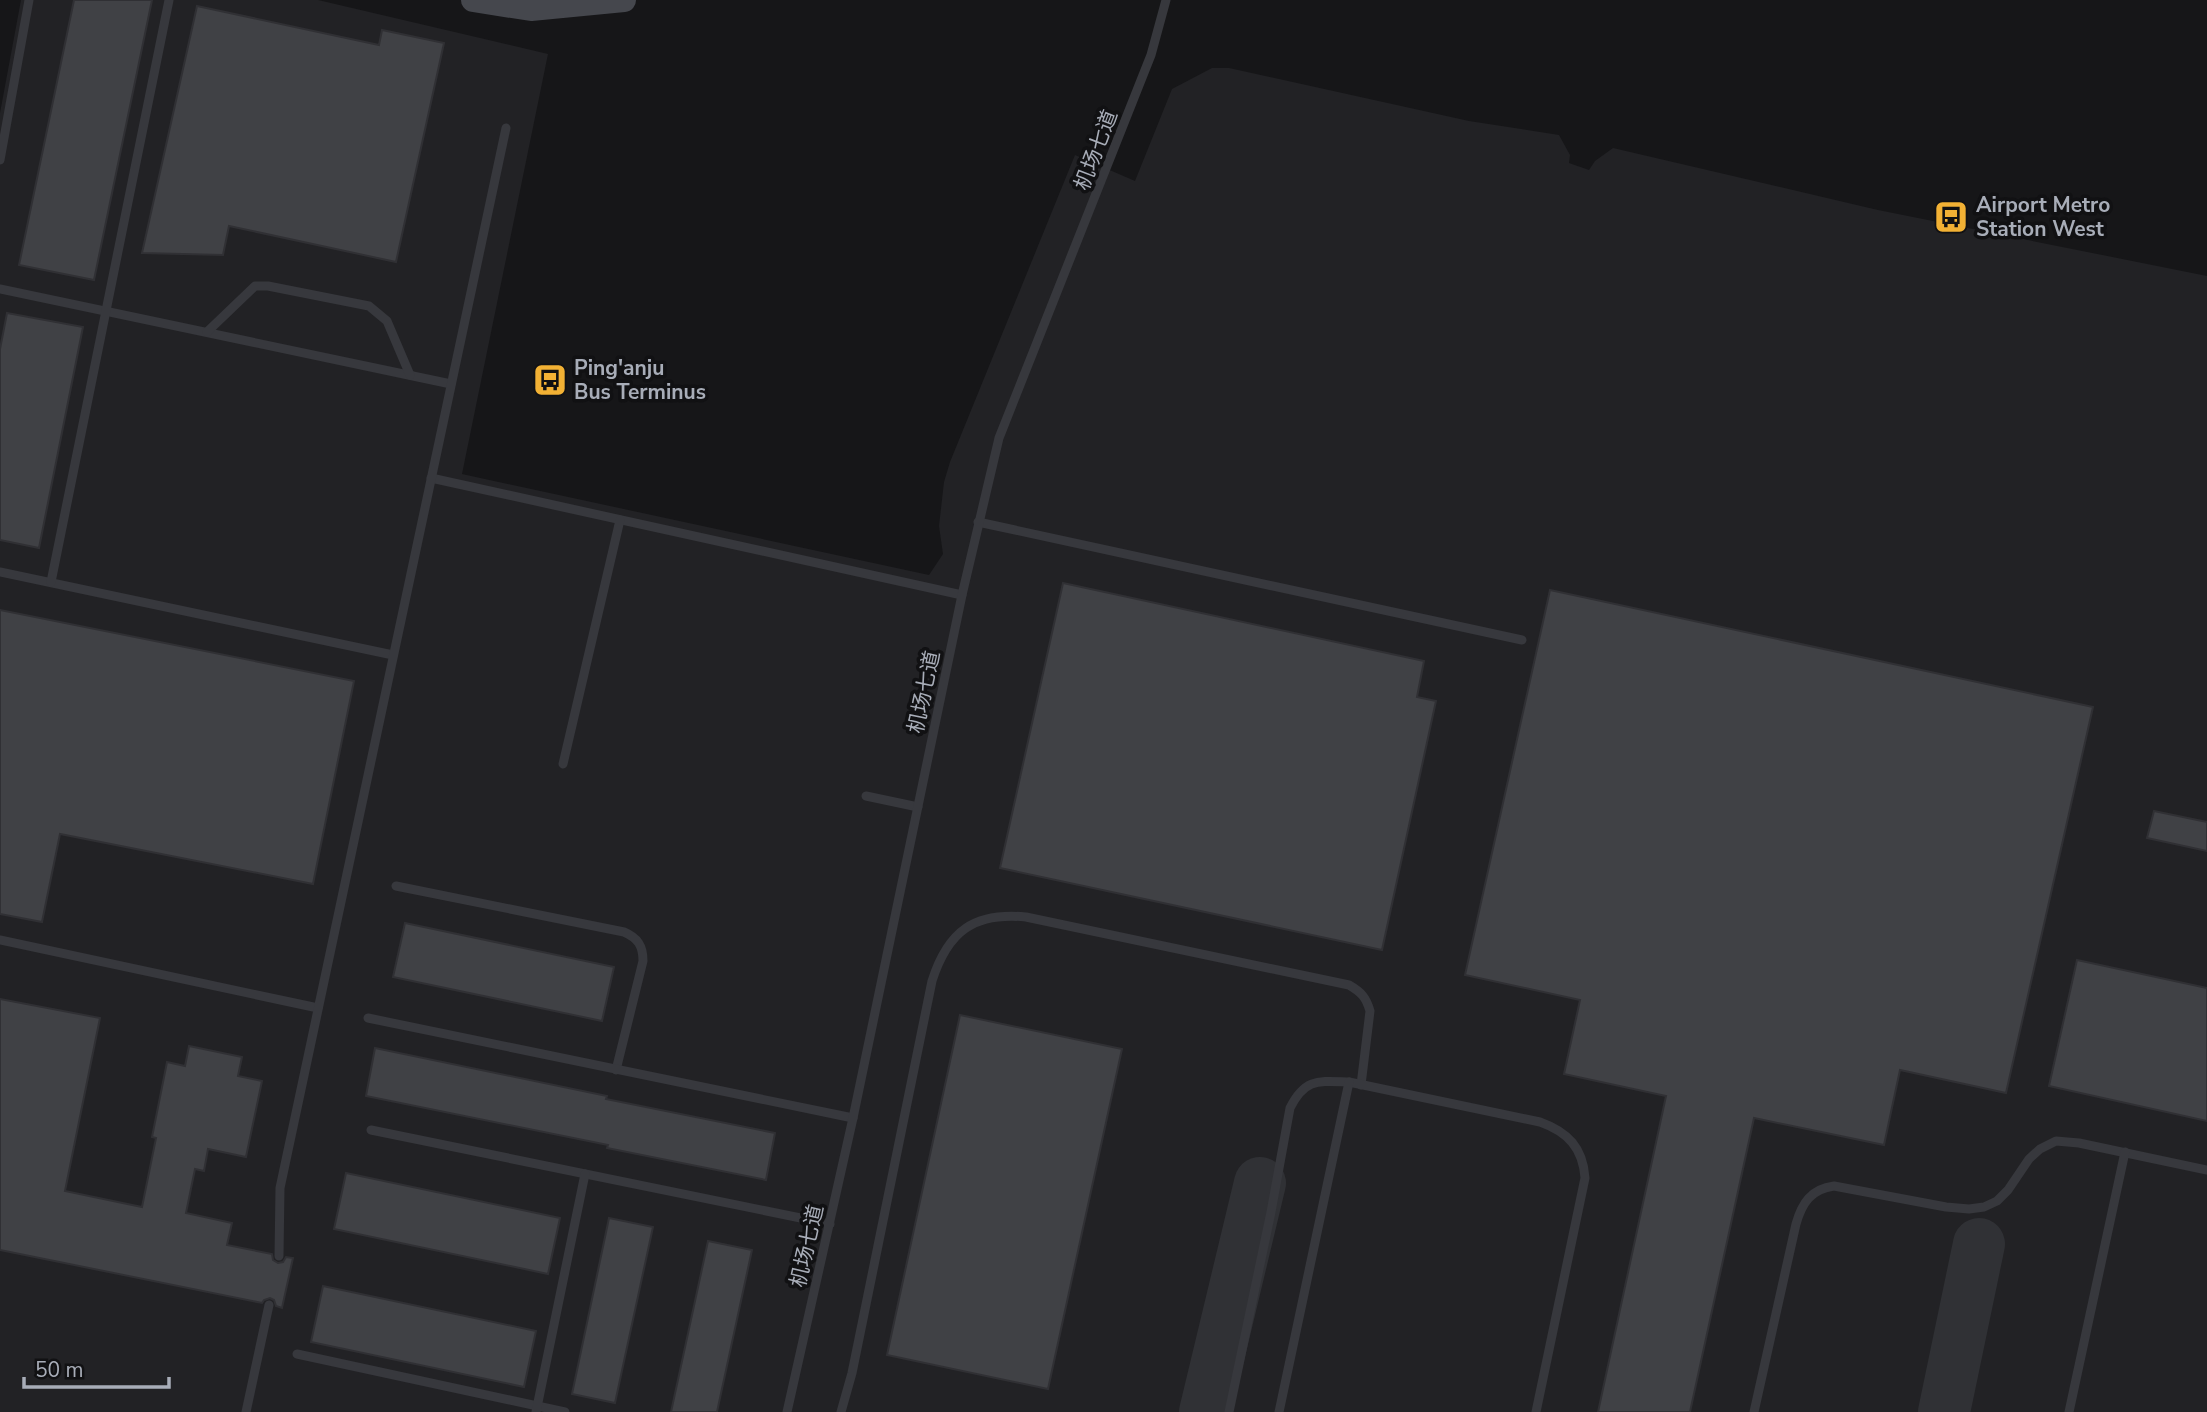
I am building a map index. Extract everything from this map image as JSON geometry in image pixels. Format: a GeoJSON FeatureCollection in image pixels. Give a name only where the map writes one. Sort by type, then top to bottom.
{"type":"FeatureCollection","features":[{"type":"Feature","properties":{"kind":"main road"},"geometry":{"type":"LineString","coordinates":[[472,0],[531,9],[624,0]]}},
{"type":"Feature","properties":{"kind":"lane"},"geometry":{"type":"LineString","coordinates":[[0,160],[29,0]]}},
{"type":"Feature","properties":{"kind":"lane"},"geometry":{"type":"LineString","coordinates":[[51,582],[169,0]]}},
{"type":"Feature","properties":{"kind":"lane","name":"机场七道"},"geometry":{"type":"LineString","coordinates":[[787,1412],[853,1118],[962,595],[999,439],[1152,55],[1166,0]]}},
{"type":"Feature","properties":{"kind":"lane"},"geometry":{"type":"LineString","coordinates":[[279,1256],[280,1188],[506,128]]}},
{"type":"Feature","properties":{"kind":"lane"},"geometry":{"type":"LineString","coordinates":[[207,332],[255,286],[268,286],[369,306],[387,321],[410,375]]}},
{"type":"Feature","properties":{"kind":"lane"},"geometry":{"type":"LineString","coordinates":[[0,289],[451,384]]}},
{"type":"Feature","properties":{"kind":"lane"},"geometry":{"type":"LineString","coordinates":[[431,478],[962,595]]}},
{"type":"Feature","properties":{"kind":"lane"},"geometry":{"type":"LineString","coordinates":[[564,764],[620,520]]}},
{"type":"Feature","properties":{"kind":"lane"},"geometry":{"type":"LineString","coordinates":[[978,522],[1522,640]]}},
{"type":"Feature","properties":{"kind":"lane"},"geometry":{"type":"LineString","coordinates":[[0,572],[393,655]]}},
{"type":"Feature","properties":{"kind":"lane"},"geometry":{"type":"LineString","coordinates":[[866,796],[918,807]]}},
{"type":"Feature","properties":{"kind":"lane"},"geometry":{"type":"LineString","coordinates":[[396,886],[633,936],[643,947],[643,961],[616,1070]]}},
{"type":"Feature","properties":{"kind":"lane"},"geometry":{"type":"LineString","coordinates":[[841,1412],[852,1373],[932,981],[937,964],[958,934],[989,917],[1026,917],[1349,985],[1367,999],[1370,1011],[1361,1085]]}},
{"type":"Feature","properties":{"kind":"lane"},"geometry":{"type":"LineString","coordinates":[[0,940],[318,1008]]}},
{"type":"Feature","properties":{"kind":"lane"},"geometry":{"type":"LineString","coordinates":[[368,1018],[853,1118]]}},
{"type":"Feature","properties":{"kind":"lane"},"geometry":{"type":"LineString","coordinates":[[1229,1412],[1290,1108],[1298,1093],[1309,1084],[1323,1081],[1349,1082],[1540,1122],[1564,1133],[1575,1144],[1582,1158],[1585,1178],[1536,1412]]}},
{"type":"Feature","properties":{"kind":"lane"},"geometry":{"type":"LineString","coordinates":[[1279,1412],[1349,1082]]}},
{"type":"Feature","properties":{"kind":"lane"},"geometry":{"type":"LineString","coordinates":[[371,1130],[830,1224]]}},
{"type":"Feature","properties":{"kind":"lane"},"geometry":{"type":"LineString","coordinates":[[1754,1412],[1796,1224],[1803,1203],[1817,1190],[1834,1186],[1946,1207],[1984,1207],[1997,1201],[2008,1190],[2029,1159],[2040,1149],[2056,1141],[2079,1143],[2207,1170]]}},
{"type":"Feature","properties":{"kind":"lane"},"geometry":{"type":"LineString","coordinates":[[2069,1412],[2125,1152]]}},
{"type":"Feature","properties":{"kind":"lane"},"geometry":{"type":"LineString","coordinates":[[537,1409],[585,1174]]}},
{"type":"Feature","properties":{"kind":"lane"},"geometry":{"type":"LineString","coordinates":[[246,1412],[269,1305]]}},
{"type":"Feature","properties":{"kind":"lane"},"geometry":{"type":"LineString","coordinates":[[297,1354],[537,1409],[565,1412]]}},
{"type":"Feature","properties":{"kind":"shaded area"},"geometry":{"type":"Polygon","coordinates":[[[21,0],[318,0],[548,54],[462,474],[929,575],[943,554],[939,526],[944,482],[950,462],[1075,155],[1135,181],[1172,89],[1212,68],[1229,68],[1469,121],[1559,135],[1570,155],[1569,163],[1589,170],[1595,161],[1613,148],[1878,210],[2207,276],[2207,1412],[0,1412],[0,113],[21,0]]]}},
{"type":"Feature","properties":{"kind":"building"},"geometry":{"type":"Polygon","coordinates":[[[74,0],[152,0],[94,280],[19,265],[74,0]]]}},
{"type":"Feature","properties":{"kind":"building"},"geometry":{"type":"Polygon","coordinates":[[[197,6],[379,45],[382,30],[444,43],[396,262],[229,226],[223,255],[142,253],[197,6]]]}},
{"type":"Feature","properties":{"kind":"building"},"geometry":{"type":"Polygon","coordinates":[[[7,313],[83,327],[39,548],[0,540],[0,349],[7,313]]]}},
{"type":"Feature","properties":{"kind":"building"},"geometry":{"type":"Polygon","coordinates":[[[1063,583],[1424,661],[1417,697],[1436,701],[1382,950],[1000,868],[1063,583]]]}},
{"type":"Feature","properties":{"kind":"building"},"geometry":{"type":"Polygon","coordinates":[[[1550,590],[2093,707],[2006,1093],[1900,1070],[1884,1145],[1754,1118],[1690,1412],[1598,1412],[1666,1096],[1564,1074],[1580,1000],[1465,975],[1550,590]]]}},
{"type":"Feature","properties":{"kind":"building"},"geometry":{"type":"Polygon","coordinates":[[[0,610],[354,681],[313,884],[60,834],[42,922],[0,914],[0,610]]]}},
{"type":"Feature","properties":{"kind":"building"},"geometry":{"type":"Polygon","coordinates":[[[2154,811],[2207,822],[2207,851],[2147,838],[2154,811]]]}},
{"type":"Feature","properties":{"kind":"building"},"geometry":{"type":"Polygon","coordinates":[[[405,923],[614,967],[602,1021],[393,977],[405,923]]]}},
{"type":"Feature","properties":{"kind":"building"},"geometry":{"type":"Polygon","coordinates":[[[2077,960],[2207,988],[2207,1121],[2049,1086],[2077,960]]]}},
{"type":"Feature","properties":{"kind":"building"},"geometry":{"type":"Polygon","coordinates":[[[0,999],[100,1018],[65,1191],[142,1207],[167,1062],[185,1066],[189,1046],[242,1057],[238,1076],[262,1081],[246,1157],[208,1149],[204,1171],[195,1169],[186,1213],[232,1223],[227,1245],[272,1254],[273,1260],[278,1263],[283,1262],[286,1257],[293,1258],[282,1308],[276,1306],[270,1298],[262,1303],[0,1250],[0,999]]]}},
{"type":"Feature","properties":{"kind":"building"},"geometry":{"type":"Polygon","coordinates":[[[960,1015],[1122,1049],[1048,1389],[887,1355],[960,1015]]]}},
{"type":"Feature","properties":{"kind":"building"},"geometry":{"type":"Polygon","coordinates":[[[375,1048],[775,1133],[766,1180],[366,1096],[375,1048]]]}},
{"type":"Feature","properties":{"kind":"building"},"geometry":{"type":"Polygon","coordinates":[[[346,1173],[560,1218],[548,1274],[334,1229],[346,1173]]]}},
{"type":"Feature","properties":{"kind":"building"},"geometry":{"type":"Polygon","coordinates":[[[609,1218],[653,1227],[615,1403],[572,1394],[609,1218]]]}},
{"type":"Feature","properties":{"kind":"building"},"geometry":{"type":"Polygon","coordinates":[[[708,1241],[752,1250],[717,1412],[671,1412],[708,1241]]]}},
{"type":"Feature","properties":{"kind":"building"},"geometry":{"type":"Polygon","coordinates":[[[323,1286],[536,1331],[524,1387],[311,1342],[323,1286]]]}},
{"type":"Feature","properties":{"kind":"taxiway"},"geometry":{"type":"LineString","coordinates":[[1205,1412],[1260,1183]]}},
{"type":"Feature","properties":{"kind":"taxiway"},"geometry":{"type":"LineString","coordinates":[[1944,1412],[1979,1244]]}},
{"type":"Feature","properties":{"kind":"place","name":"Airport Metro Station West"},"geometry":{"type":"Point","coordinates":[1951,217]}},
{"type":"Feature","properties":{"kind":"place","name":"Ping'anju Bus Terminus"},"geometry":{"type":"Point","coordinates":[550,380]}}]}
